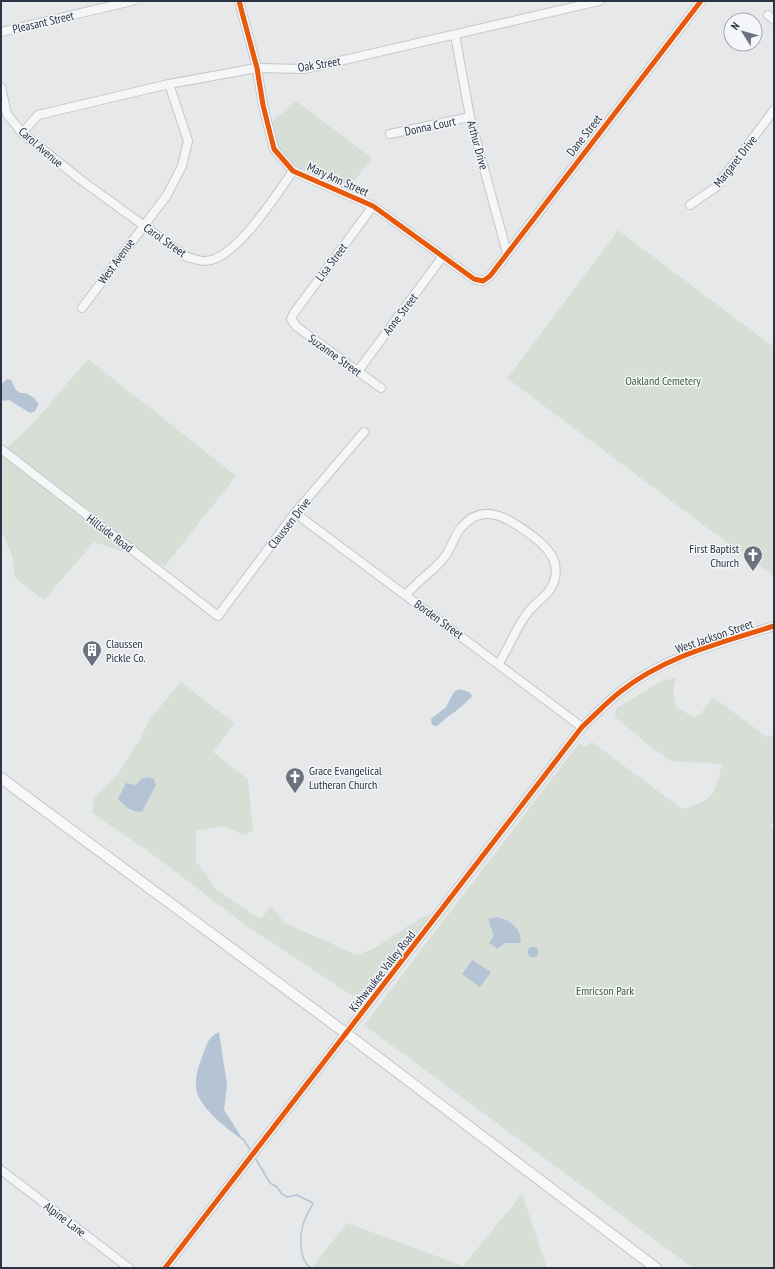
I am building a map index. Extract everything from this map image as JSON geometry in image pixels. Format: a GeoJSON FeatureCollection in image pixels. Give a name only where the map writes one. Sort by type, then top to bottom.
{"type":"FeatureCollection","features":[{"type":"Feature","properties":{"kind":"main road"},"geometry":{"type":"LineString","coordinates":[[1,778],[347,1034],[656,1268]]}},
{"type":"Feature","properties":{"kind":"street","name":"Pleasant Street"},"geometry":{"type":"LineString","coordinates":[[1,32],[132,1]]}},
{"type":"Feature","properties":{"kind":"street","name":"Mary Ann Street"},"geometry":{"type":"LineString","coordinates":[[239,1],[257,68],[263,105],[274,148],[293,171],[373,206],[474,279],[483,281]]}},
{"type":"Feature","properties":{"kind":"street","name":"Oak Street"},"geometry":{"type":"LineString","coordinates":[[22,133],[38,115],[169,84],[257,68],[305,69],[599,1]]}},
{"type":"Feature","properties":{"kind":"street","name":"Dane Street"},"geometry":{"type":"LineString","coordinates":[[483,281],[490,276],[701,1]]}},
{"type":"Feature","properties":{"kind":"street","name":"Arthur Drive"},"geometry":{"type":"LineString","coordinates":[[455,35],[470,117],[507,253]]}},
{"type":"Feature","properties":{"kind":"street","name":"West Avenue"},"geometry":{"type":"LineString","coordinates":[[82,308],[175,181],[182,166],[188,140],[169,84]]}},
{"type":"Feature","properties":{"kind":"street","name":"Carol Avenue"},"geometry":{"type":"LineString","coordinates":[[1,87],[7,114],[22,133],[81,180]]}},
{"type":"Feature","properties":{"kind":"street","name":"Margaret Drive"},"geometry":{"type":"LineString","coordinates":[[690,205],[716,187],[774,110]]}},
{"type":"Feature","properties":{"kind":"street","name":"Donna Court"},"geometry":{"type":"LineString","coordinates":[[390,134],[470,117]]}},
{"type":"Feature","properties":{"kind":"street","name":"Carol Street"},"geometry":{"type":"LineString","coordinates":[[81,180],[187,257],[204,261],[222,256],[238,244],[293,171]]}},
{"type":"Feature","properties":{"kind":"street","name":"Lisa Street"},"geometry":{"type":"LineString","coordinates":[[291,319],[373,206]]}},
{"type":"Feature","properties":{"kind":"street","name":"Anne Street"},"geometry":{"type":"LineString","coordinates":[[358,371],[443,256]]}},
{"type":"Feature","properties":{"kind":"street","name":"Suzanne Street"},"geometry":{"type":"LineString","coordinates":[[291,319],[296,327],[381,388]]}},
{"type":"Feature","properties":{"kind":"street","name":"Claussen Drive"},"geometry":{"type":"LineString","coordinates":[[218,616],[295,513],[364,432]]}},
{"type":"Feature","properties":{"kind":"street","name":"Hillside Road"},"geometry":{"type":"LineString","coordinates":[[1,449],[218,616]]}},
{"type":"Feature","properties":{"kind":"street","name":"Borden Street"},"geometry":{"type":"LineString","coordinates":[[295,513],[499,663],[582,727]]}},
{"type":"Feature","properties":{"kind":"street"},"geometry":{"type":"LineString","coordinates":[[406,595],[418,580],[432,571],[444,558],[460,528],[470,519],[489,513],[505,517],[534,538],[551,552],[556,568],[555,579],[551,589],[529,610],[499,663]]}},
{"type":"Feature","properties":{"kind":"street","name":"West Jackson Street"},"geometry":{"type":"LineString","coordinates":[[620,692],[645,675],[675,659],[706,646],[774,626]]}},
{"type":"Feature","properties":{"kind":"street","name":"Kishwaukee Valley Road"},"geometry":{"type":"LineString","coordinates":[[165,1268],[347,1034],[582,727],[620,692]]}},
{"type":"Feature","properties":{"kind":"street","name":"Alpine Lane"},"geometry":{"type":"LineString","coordinates":[[1,1170],[129,1268]]}},
{"type":"Feature","properties":{"kind":"green space"},"geometry":{"type":"Polygon","coordinates":[[[296,101],[372,158],[347,190],[298,168],[282,155],[277,147],[271,123],[296,101]]]}},
{"type":"Feature","properties":{"kind":"green space","name":"Oakland Cemetery"},"geometry":{"type":"Polygon","coordinates":[[[618,230],[774,347],[774,576],[735,547],[734,548],[507,378],[618,230]]]}},
{"type":"Feature","properties":{"kind":"green space"},"geometry":{"type":"Polygon","coordinates":[[[88,359],[236,476],[165,566],[94,542],[44,600],[15,578],[12,556],[1,530],[1,453],[31,426],[88,359]]]}},
{"type":"Feature","properties":{"kind":"green space","name":"Emricson Park"},"geometry":{"type":"Polygon","coordinates":[[[676,678],[673,689],[676,706],[694,718],[702,712],[713,697],[767,737],[774,735],[774,818],[771,825],[774,830],[774,1268],[693,1268],[364,1025],[579,743],[584,747],[592,742],[682,809],[701,803],[711,795],[715,789],[722,764],[671,761],[646,743],[614,716],[617,708],[661,681],[676,678]]]}},
{"type":"Feature","properties":{"kind":"green space"},"geometry":{"type":"Polygon","coordinates":[[[181,682],[234,723],[213,752],[248,779],[253,831],[243,835],[224,826],[196,831],[196,861],[217,890],[260,919],[271,907],[285,923],[357,955],[373,949],[422,917],[431,915],[376,989],[353,996],[250,928],[148,851],[92,813],[94,799],[120,771],[143,734],[149,720],[181,682]]]}},
{"type":"Feature","properties":{"kind":"green space"},"geometry":{"type":"Polygon","coordinates":[[[522,1194],[547,1268],[312,1268],[347,1223],[463,1266],[522,1194]]]}},
{"type":"Feature","properties":{"kind":"water"},"geometry":{"type":"Polygon","coordinates":[[[7,379],[11,380],[16,390],[20,393],[26,393],[34,398],[39,404],[35,411],[30,413],[9,400],[4,401],[1,399],[1,385],[7,379]]]}},
{"type":"Feature","properties":{"kind":"water"},"geometry":{"type":"Polygon","coordinates":[[[459,689],[469,692],[472,696],[437,726],[432,725],[431,719],[446,707],[454,692],[459,689]]]}},
{"type":"Feature","properties":{"kind":"water"},"geometry":{"type":"Polygon","coordinates":[[[147,777],[154,779],[156,785],[142,812],[131,810],[118,799],[126,783],[136,785],[141,779],[147,777]]]}},
{"type":"Feature","properties":{"kind":"water"},"geometry":{"type":"Polygon","coordinates":[[[497,917],[507,920],[517,929],[521,938],[521,943],[503,943],[502,947],[500,946],[498,949],[489,943],[494,936],[488,919],[497,917]]]}},
{"type":"Feature","properties":{"kind":"water"},"geometry":{"type":"Polygon","coordinates":[[[531,947],[535,947],[537,948],[537,956],[531,957],[528,954],[528,950],[531,947]]]}},
{"type":"Feature","properties":{"kind":"water"},"geometry":{"type":"Polygon","coordinates":[[[472,960],[491,972],[480,987],[462,974],[472,960]]]}},
{"type":"Feature","properties":{"kind":"water"},"geometry":{"type":"Polygon","coordinates":[[[219,1032],[227,1085],[224,1110],[244,1141],[230,1131],[208,1110],[198,1095],[196,1087],[197,1075],[208,1042],[215,1034],[219,1032]]]}},
{"type":"Feature","properties":{"kind":"waterway"},"geometry":{"type":"LineString","coordinates":[[243,1139],[251,1151]]}},
{"type":"Feature","properties":{"kind":"waterway"},"geometry":{"type":"LineString","coordinates":[[254,1156],[270,1183],[277,1187],[282,1194],[287,1197],[297,1195],[313,1203],[304,1223],[301,1237],[303,1258],[310,1268]]}},
{"type":"Feature","properties":{"kind":"cycle path"},"geometry":{"type":"LineString","coordinates":[[239,1],[257,68],[263,105],[274,149],[293,171],[373,206],[474,279],[483,281],[490,276],[701,1]]}},
{"type":"Feature","properties":{"kind":"cycle path"},"geometry":{"type":"LineString","coordinates":[[165,1268],[582,727],[620,692],[655,669],[713,645],[774,626]]}},
{"type":"Feature","properties":{"kind":"place","name":"First Baptist Church"},"geometry":{"type":"Point","coordinates":[753,572]}},
{"type":"Feature","properties":{"kind":"place","name":"Claussen Pickle Co."},"geometry":{"type":"Point","coordinates":[92,667]}},
{"type":"Feature","properties":{"kind":"place","name":"Grace Evangelical Lutheran Church"},"geometry":{"type":"Point","coordinates":[295,794]}}]}
